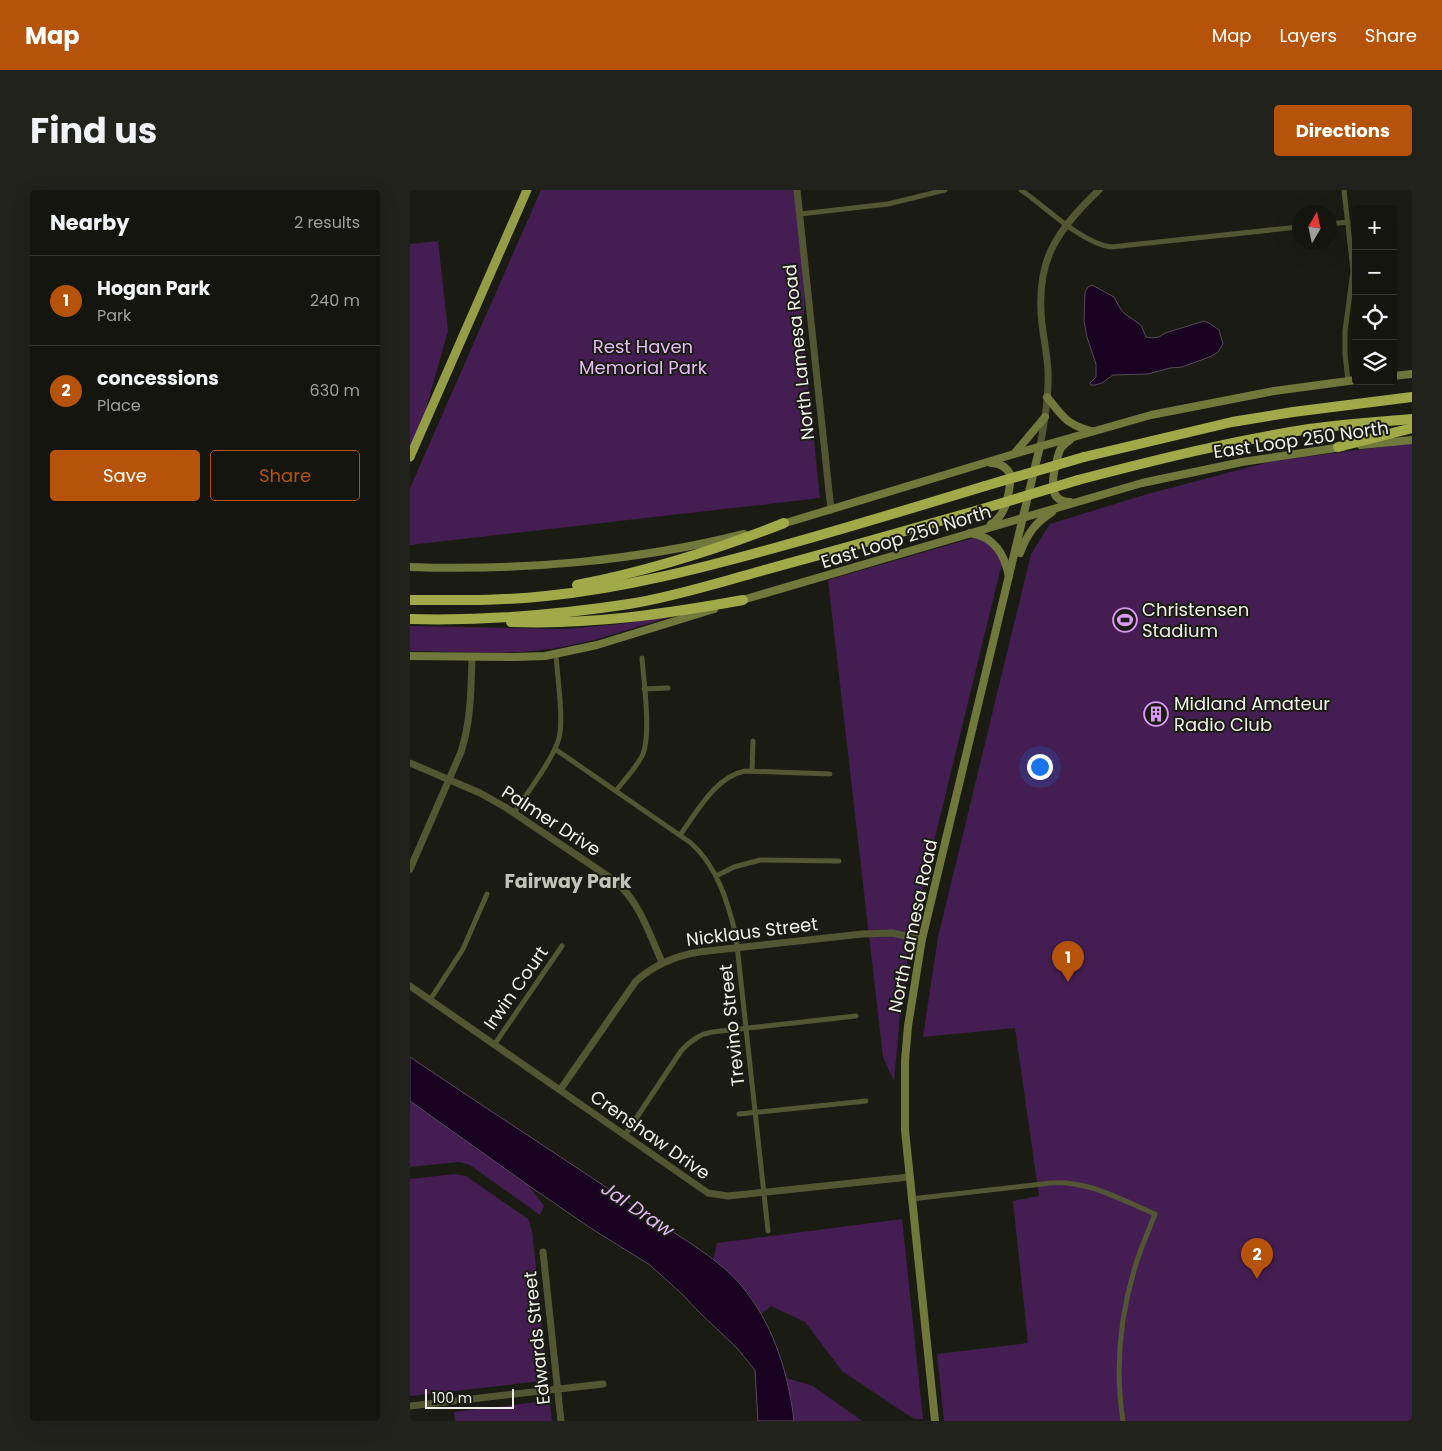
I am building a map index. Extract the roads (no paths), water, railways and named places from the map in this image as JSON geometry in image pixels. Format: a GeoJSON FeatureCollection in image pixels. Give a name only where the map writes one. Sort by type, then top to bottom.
{"type":"FeatureCollection","features":[{"type":"Feature","properties":{"kind":"highway"},"geometry":{"type":"LineString","coordinates":[[410,456],[527,190]]}},
{"type":"Feature","properties":{"kind":"highway"},"geometry":{"type":"LineString","coordinates":[[410,600],[501,600],[547,596],[652,580],[882,518],[1084,457],[1232,422],[1293,412],[1412,397]]}},
{"type":"Feature","properties":{"kind":"highway"},"geometry":{"type":"LineString","coordinates":[[443,620],[566,612],[630,604],[670,596],[867,542],[1078,480],[1191,452],[1311,429],[1412,418]]}},
{"type":"Feature","properties":{"kind":"highway"},"geometry":{"type":"LineString","coordinates":[[1338,447],[1412,428]]}},
{"type":"Feature","properties":{"kind":"highway"},"geometry":{"type":"LineString","coordinates":[[455,600],[548,590],[617,577],[709,551],[784,523]]}},
{"type":"Feature","properties":{"kind":"highway"},"geometry":{"type":"LineString","coordinates":[[410,620],[535,623],[590,622],[655,615],[743,600]]}},
{"type":"Feature","properties":{"kind":"main road"},"geometry":{"type":"LineString","coordinates":[[1397,376],[1412,374]]}},
{"type":"Feature","properties":{"kind":"main road"},"geometry":{"type":"LineString","coordinates":[[410,566],[489,567],[614,558],[698,545],[831,510],[1040,446],[1151,415],[1228,399],[1352,380]]}},
{"type":"Feature","properties":{"kind":"main road"},"geometry":{"type":"LineString","coordinates":[[1048,397],[1069,423],[1093,431]]}},
{"type":"Feature","properties":{"kind":"main road"},"geometry":{"type":"LineString","coordinates":[[1014,454],[1045,417]]}},
{"type":"Feature","properties":{"kind":"main road"},"geometry":{"type":"LineString","coordinates":[[1081,434],[1062,447],[1057,458],[1052,484],[1054,493],[1061,500],[1074,502],[1088,498]]}},
{"type":"Feature","properties":{"kind":"main road","name":"East Loop 250 North"},"geometry":{"type":"LineString","coordinates":[[410,656],[514,657],[556,654],[596,644],[1142,483],[1272,456],[1412,440]]}},
{"type":"Feature","properties":{"kind":"main road","name":"North Lamesa Road"},"geometry":{"type":"LineString","coordinates":[[935,1421],[905,1130],[905,1061],[908,1026],[922,939],[1025,517],[1040,446]]}},
{"type":"Feature","properties":{"kind":"main road"},"geometry":{"type":"LineString","coordinates":[[968,533],[994,523],[1003,512],[1011,476],[1006,467],[997,463],[987,462]]}},
{"type":"Feature","properties":{"kind":"main road"},"geometry":{"type":"LineString","coordinates":[[1009,580],[1023,544],[1034,525],[1048,514],[1066,505]]}},
{"type":"Feature","properties":{"kind":"main road"},"geometry":{"type":"LineString","coordinates":[[968,533],[984,536],[999,548],[1004,557],[1009,580]]}},
{"type":"Feature","properties":{"kind":"street","name":"North Lamesa Road"},"geometry":{"type":"LineString","coordinates":[[797,190],[831,510]]}},
{"type":"Feature","properties":{"kind":"street"},"geometry":{"type":"LineString","coordinates":[[800,214],[888,204],[945,190]]}},
{"type":"Feature","properties":{"kind":"street"},"geometry":{"type":"LineString","coordinates":[[1021,190],[1094,242],[1111,247],[1292,228]]}},
{"type":"Feature","properties":{"kind":"street"},"geometry":{"type":"LineString","coordinates":[[1040,446],[1048,397],[1048,370],[1042,324],[1041,284],[1050,253],[1059,234],[1099,190]]}},
{"type":"Feature","properties":{"kind":"street"},"geometry":{"type":"LineString","coordinates":[[1344,190],[1353,277],[1345,354],[1352,380]]}},
{"type":"Feature","properties":{"kind":"street"},"geometry":{"type":"LineString","coordinates":[[1337,223],[1348,222]]}},
{"type":"Feature","properties":{"kind":"street"},"geometry":{"type":"LineString","coordinates":[[514,813],[555,749],[559,738],[561,724],[556,654]]}},
{"type":"Feature","properties":{"kind":"street"},"geometry":{"type":"LineString","coordinates":[[410,869],[461,752],[467,732],[472,657]]}},
{"type":"Feature","properties":{"kind":"street"},"geometry":{"type":"LineString","coordinates":[[616,791],[642,757],[645,749],[647,734],[642,658]]}},
{"type":"Feature","properties":{"kind":"street"},"geometry":{"type":"LineString","coordinates":[[644,689],[668,688]]}},
{"type":"Feature","properties":{"kind":"street"},"geometry":{"type":"LineString","coordinates":[[752,771],[753,741]]}},
{"type":"Feature","properties":{"kind":"street","name":"Trevino Street"},"geometry":{"type":"LineString","coordinates":[[555,749],[680,835],[700,852],[716,876],[731,916],[737,948],[768,1231]]}},
{"type":"Feature","properties":{"kind":"street","name":"Palmer Drive"},"geometry":{"type":"LineString","coordinates":[[410,763],[480,793],[514,813],[615,881],[636,904],[662,962]]}},
{"type":"Feature","properties":{"kind":"street"},"geometry":{"type":"LineString","coordinates":[[680,835],[720,783],[733,774],[752,771],[830,774]]}},
{"type":"Feature","properties":{"kind":"street"},"geometry":{"type":"LineString","coordinates":[[716,876],[734,867],[760,860],[839,861]]}},
{"type":"Feature","properties":{"kind":"street"},"geometry":{"type":"LineString","coordinates":[[430,1000],[463,949],[487,894]]}},
{"type":"Feature","properties":{"kind":"street","name":"Nicklaus Street"},"geometry":{"type":"LineString","coordinates":[[560,1090],[636,981],[662,962],[687,954],[862,934],[892,933],[922,939]]}},
{"type":"Feature","properties":{"kind":"street","name":"Irwin Court"},"geometry":{"type":"LineString","coordinates":[[494,1045],[562,946]]}},
{"type":"Feature","properties":{"kind":"street","name":"Crenshaw Drive"},"geometry":{"type":"LineString","coordinates":[[410,986],[624,1136],[708,1192],[728,1196],[909,1177]]}},
{"type":"Feature","properties":{"kind":"street"},"geometry":{"type":"LineString","coordinates":[[624,1136],[687,1044],[699,1035],[856,1016]]}},
{"type":"Feature","properties":{"kind":"street"},"geometry":{"type":"LineString","coordinates":[[739,1114],[866,1101]]}},
{"type":"Feature","properties":{"kind":"street"},"geometry":{"type":"LineString","coordinates":[[911,1199],[1069,1182],[1084,1185],[1155,1214],[1132,1277],[1121,1334],[1120,1384],[1123,1421]]}},
{"type":"Feature","properties":{"kind":"street","name":"Edwards Street"},"geometry":{"type":"LineString","coordinates":[[543,1252],[561,1421]]}},
{"type":"Feature","properties":{"kind":"street"},"geometry":{"type":"LineString","coordinates":[[410,1406],[603,1384]]}},
{"type":"Feature","properties":{"kind":"water"},"geometry":{"type":"Polygon","coordinates":[[[1092,285],[1114,297],[1121,310],[1141,325],[1146,337],[1159,337],[1165,333],[1204,321],[1219,330],[1223,344],[1218,352],[1212,356],[1182,367],[1148,374],[1113,375],[1102,383],[1091,385],[1090,383],[1096,377],[1096,364],[1084,321],[1085,292],[1092,285]]]}},
{"type":"Feature","properties":{"kind":"water","name":"Jal Draw"},"geometry":{"type":"Polygon","coordinates":[[[410,1057],[691,1244],[717,1262],[739,1282],[758,1308],[773,1338],[784,1371],[794,1421],[758,1421],[755,1370],[736,1347],[650,1265],[589,1227],[410,1101],[410,1057]]]}},
{"type":"Feature","properties":{"kind":"place","name":"Christensen Stadium"},"geometry":{"type":"Point","coordinates":[1125,620]}},
{"type":"Feature","properties":{"kind":"place","name":"Midland Amateur Radio Club"},"geometry":{"type":"Point","coordinates":[1156,714]}},
{"type":"Feature","properties":{"kind":"place","name":"Hogan Park"},"geometry":{"type":"Point","coordinates":[1068,982]}},
{"type":"Feature","properties":{"kind":"place","name":"concessions"},"geometry":{"type":"Point","coordinates":[1257,1279]}},
{"type":"Feature","properties":{"kind":"district","name":"Fairway Park"},"geometry":{"type":"Point","coordinates":[568,881]}},
{"type":"Feature","properties":{"kind":"park label","name":"Rest Haven Memorial Park"},"geometry":{"type":"Point","coordinates":[643,357]}}]}
